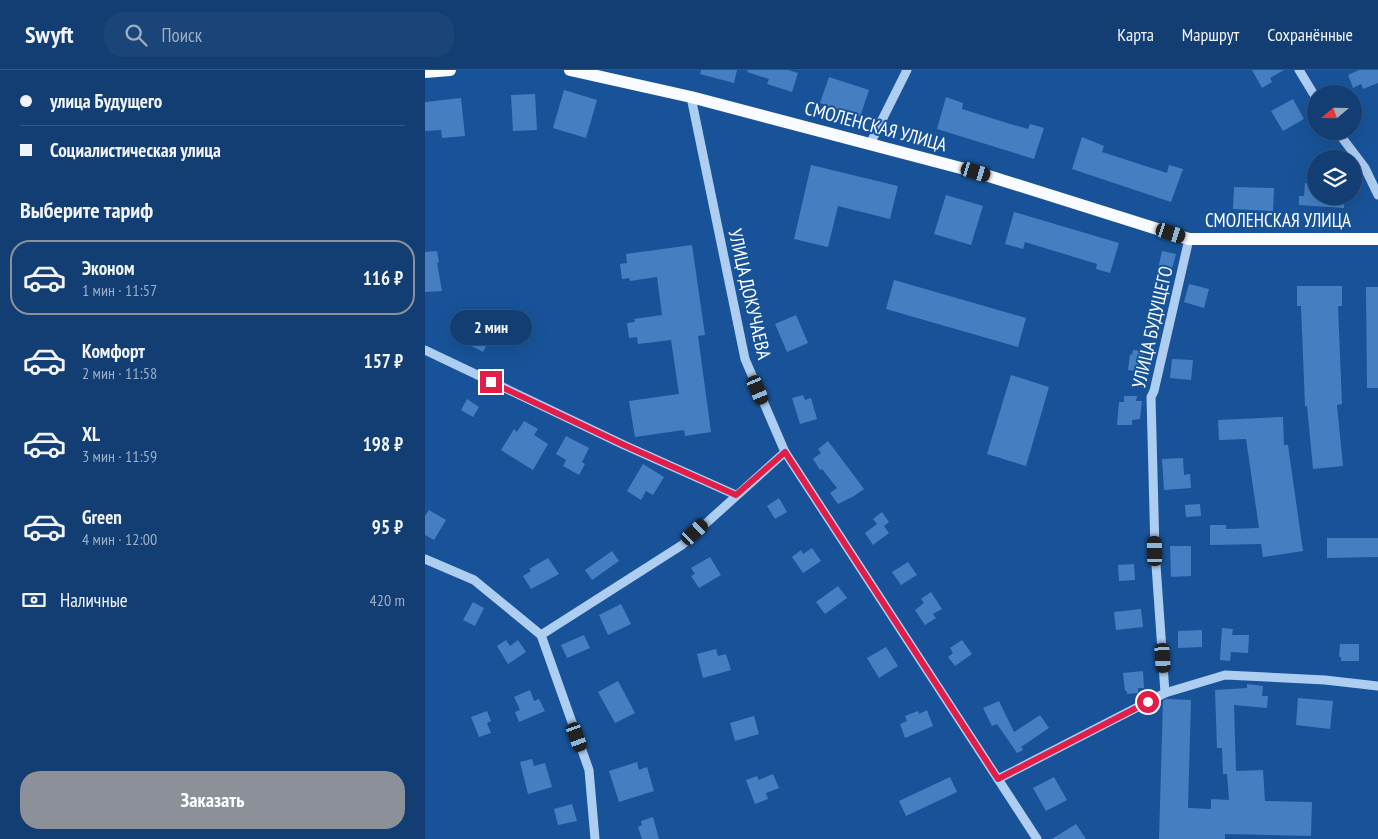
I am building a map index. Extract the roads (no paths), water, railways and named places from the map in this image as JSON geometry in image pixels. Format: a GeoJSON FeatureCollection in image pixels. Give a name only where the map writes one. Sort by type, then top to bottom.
{"type":"FeatureCollection","features":[{"type":"Feature","properties":{"kind":"main road"},"geometry":{"type":"LineString","coordinates":[[425,72],[450,70]]}},
{"type":"Feature","properties":{"kind":"main road","name":"СМОЛЕНСКАЯ УЛИЦА"},"geometry":{"type":"LineString","coordinates":[[570,70],[691,97],[976,172],[1189,239],[1378,239]]}},
{"type":"Feature","properties":{"kind":"street"},"geometry":{"type":"LineString","coordinates":[[870,144],[907,70]]}},
{"type":"Feature","properties":{"kind":"street"},"geometry":{"type":"LineString","coordinates":[[1299,70],[1308,85]]}},
{"type":"Feature","properties":{"kind":"street","name":"УЛИЦА ДОКУЧАЕВА"},"geometry":{"type":"LineString","coordinates":[[691,97],[745,359],[785,452],[1037,839]]}},
{"type":"Feature","properties":{"kind":"street"},"geometry":{"type":"LineString","coordinates":[[1344,140],[1365,168],[1378,195]]}},
{"type":"Feature","properties":{"kind":"street","name":"УЛИЦА БУДУЩЕГО"},"geometry":{"type":"LineString","coordinates":[[1165,693],[1155,551],[1151,397],[1154,391],[1189,239]]}},
{"type":"Feature","properties":{"kind":"street"},"geometry":{"type":"LineString","coordinates":[[425,350],[624,445],[736,495]]}},
{"type":"Feature","properties":{"kind":"street"},"geometry":{"type":"LineString","coordinates":[[541,635],[682,545],[785,452]]}},
{"type":"Feature","properties":{"kind":"street"},"geometry":{"type":"LineString","coordinates":[[425,559],[473,580],[541,635],[589,770],[595,839]]}},
{"type":"Feature","properties":{"kind":"street"},"geometry":{"type":"LineString","coordinates":[[998,779],[1165,693],[1225,675],[1325,680],[1378,686]]}}]}
